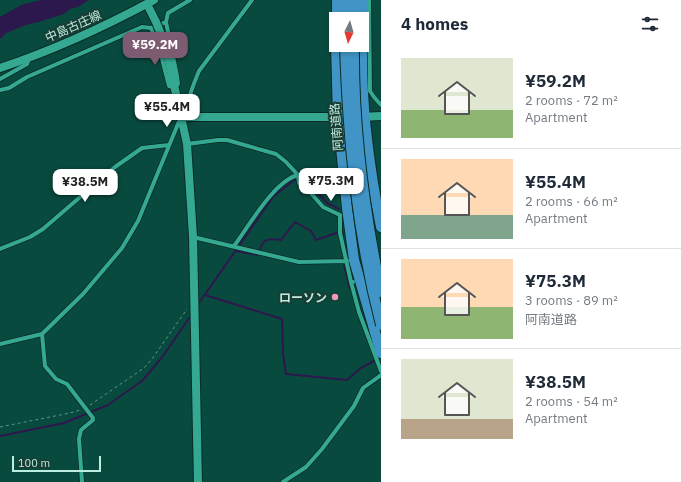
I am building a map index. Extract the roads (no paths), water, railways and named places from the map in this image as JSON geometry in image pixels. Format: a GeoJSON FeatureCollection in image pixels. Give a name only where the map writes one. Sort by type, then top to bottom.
{"type":"FeatureCollection","features":[{"type":"Feature","properties":{"kind":"highway"},"geometry":{"type":"LineString","coordinates":[[337,0],[337,12]]}},
{"type":"Feature","properties":{"kind":"highway"},"geometry":{"type":"LineString","coordinates":[[346,0],[346,12]]}},
{"type":"Feature","properties":{"kind":"highway"},"geometry":{"type":"LineString","coordinates":[[354,12],[355,0]]}},
{"type":"Feature","properties":{"kind":"highway"},"geometry":{"type":"LineString","coordinates":[[362,12],[363,0]]}},
{"type":"Feature","properties":{"kind":"highway"},"geometry":{"type":"LineString","coordinates":[[336,52],[338,117],[346,194],[350,261],[355,281],[381,353]]}},
{"type":"Feature","properties":{"kind":"highway","name":"阿南道路"},"geometry":{"type":"LineString","coordinates":[[345,52],[348,113],[358,205],[366,254],[381,324]]}},
{"type":"Feature","properties":{"kind":"highway","name":"阿南道路"},"geometry":{"type":"LineString","coordinates":[[354,52],[355,113],[360,166],[371,245],[381,292]]}},
{"type":"Feature","properties":{"kind":"highway"},"geometry":{"type":"LineString","coordinates":[[362,52],[364,117],[374,191],[381,227]]}},
{"type":"Feature","properties":{"kind":"street"},"geometry":{"type":"LineString","coordinates":[[174,88],[178,84],[166,22],[168,14],[190,0]]}},
{"type":"Feature","properties":{"kind":"street"},"geometry":{"type":"LineString","coordinates":[[0,344],[42,334],[83,294],[122,248],[138,221],[169,145],[184,117],[194,84],[200,71],[252,0]]}},
{"type":"Feature","properties":{"kind":"street"},"geometry":{"type":"LineString","coordinates":[[368,0],[370,92],[381,105]]}},
{"type":"Feature","properties":{"kind":"street"},"geometry":{"type":"LineString","coordinates":[[151,2],[154,25],[169,86],[174,88]]}},
{"type":"Feature","properties":{"kind":"street","name":"中島古庄線"},"geometry":{"type":"LineString","coordinates":[[0,68],[93,32],[151,2]]}},
{"type":"Feature","properties":{"kind":"street"},"geometry":{"type":"LineString","coordinates":[[0,90],[9,88],[26,77],[142,27],[166,22]]}},
{"type":"Feature","properties":{"kind":"street"},"geometry":{"type":"LineString","coordinates":[[154,25],[164,44],[174,88],[184,117],[187,144],[192,237],[198,482]]}},
{"type":"Feature","properties":{"kind":"street"},"geometry":{"type":"LineString","coordinates":[[0,79],[27,64],[29,58]]}},
{"type":"Feature","properties":{"kind":"street"},"geometry":{"type":"LineString","coordinates":[[184,117],[381,116]]}},
{"type":"Feature","properties":{"kind":"street"},"geometry":{"type":"LineString","coordinates":[[187,144],[227,140],[276,154],[286,162],[323,207],[340,215],[339,231],[350,261]]}},
{"type":"Feature","properties":{"kind":"street"},"geometry":{"type":"LineString","coordinates":[[0,249],[30,237],[43,229],[114,167],[142,148],[169,145]]}},
{"type":"Feature","properties":{"kind":"street"},"geometry":{"type":"LineString","coordinates":[[237,247],[275,189],[288,179],[298,178]]}},
{"type":"Feature","properties":{"kind":"street"},"geometry":{"type":"LineString","coordinates":[[192,237],[300,262],[381,260]]}},
{"type":"Feature","properties":{"kind":"street"},"geometry":{"type":"LineString","coordinates":[[355,281],[359,312],[381,371]]}},
{"type":"Feature","properties":{"kind":"street"},"geometry":{"type":"LineString","coordinates":[[42,334],[45,366],[56,379],[67,384],[93,418],[93,420],[81,430],[79,440],[82,482]]}},
{"type":"Feature","properties":{"kind":"street"},"geometry":{"type":"LineString","coordinates":[[283,482],[306,467],[322,449],[354,406],[363,388],[381,375]]}},
{"type":"Feature","properties":{"kind":"waterway"},"geometry":{"type":"LineString","coordinates":[[199,303],[273,197],[294,180],[301,179],[307,182],[327,203],[339,209]]}},
{"type":"Feature","properties":{"kind":"waterway"},"geometry":{"type":"LineString","coordinates":[[260,249],[263,242],[271,239],[281,240],[295,222],[311,231],[316,240],[342,231],[343,236]]}},
{"type":"Feature","properties":{"kind":"waterway"},"geometry":{"type":"LineString","coordinates":[[236,251],[257,255]]}},
{"type":"Feature","properties":{"kind":"waterway"},"geometry":{"type":"LineString","coordinates":[[344,265],[350,289]]}},
{"type":"Feature","properties":{"kind":"waterway"},"geometry":{"type":"LineString","coordinates":[[205,295],[282,319],[283,354],[286,374],[347,380],[361,368],[374,361]]}},
{"type":"Feature","properties":{"kind":"waterway"},"geometry":{"type":"LineString","coordinates":[[0,436],[64,423],[108,405],[143,380],[163,356],[189,318]]}},
{"type":"Feature","properties":{"kind":"place","name":"ローソン"},"geometry":{"type":"Point","coordinates":[335,297]}}]}
